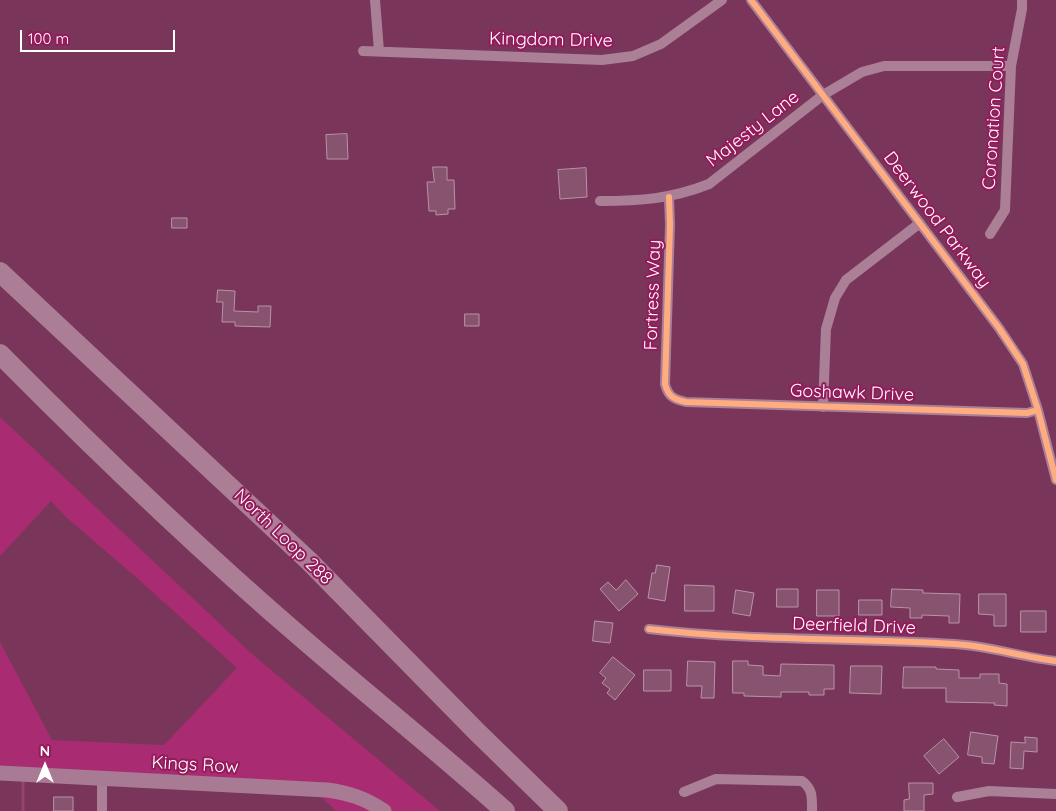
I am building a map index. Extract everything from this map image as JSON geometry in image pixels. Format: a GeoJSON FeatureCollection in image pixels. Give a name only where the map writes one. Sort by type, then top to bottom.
{"type":"FeatureCollection","features":[{"type":"Feature","properties":{"kind":"highway","name":"North Loop 288"},"geometry":{"type":"LineString","coordinates":[[0,272],[310,561],[477,732],[558,811]]}},
{"type":"Feature","properties":{"kind":"highway"},"geometry":{"type":"LineString","coordinates":[[0,354],[108,463],[215,562],[505,811]]}},
{"type":"Feature","properties":{"kind":"street"},"geometry":{"type":"LineString","coordinates":[[375,0],[378,51]]}},
{"type":"Feature","properties":{"kind":"street","name":"Kingdom Drive"},"geometry":{"type":"LineString","coordinates":[[363,51],[602,60],[633,56],[661,44],[722,0]]}},
{"type":"Feature","properties":{"kind":"street","name":"Deerwood Parkway"},"geometry":{"type":"LineString","coordinates":[[751,0],[999,328],[1023,364],[1038,410],[1056,480]]}},
{"type":"Feature","properties":{"kind":"street","name":"Coronation Court"},"geometry":{"type":"LineString","coordinates":[[990,234],[1005,210],[1011,66],[1022,0]]}},
{"type":"Feature","properties":{"kind":"street","name":"Majesty Lane"},"geometry":{"type":"LineString","coordinates":[[600,201],[636,201],[668,197],[709,184],[823,95],[862,72],[884,66],[1011,66]]}},
{"type":"Feature","properties":{"kind":"street","name":"Fortress Way"},"geometry":{"type":"LineString","coordinates":[[667,394],[665,384],[670,225],[668,197]]}},
{"type":"Feature","properties":{"kind":"street"},"geometry":{"type":"LineString","coordinates":[[823,407],[826,329],[835,298],[846,280],[920,223]]}},
{"type":"Feature","properties":{"kind":"street","name":"Goshawk Drive"},"geometry":{"type":"LineString","coordinates":[[667,394],[675,400],[686,402],[1027,413],[1038,410]]}},
{"type":"Feature","properties":{"kind":"street","name":"Deerfield Drive"},"geometry":{"type":"LineString","coordinates":[[649,629],[681,633],[784,639],[957,644],[1007,651],[1056,661]]}},
{"type":"Feature","properties":{"kind":"street","name":"Kings Row"},"geometry":{"type":"LineString","coordinates":[[0,773],[334,791],[362,797],[384,811]]}},
{"type":"Feature","properties":{"kind":"street"},"geometry":{"type":"LineString","coordinates":[[102,778],[102,811]]}},
{"type":"Feature","properties":{"kind":"street"},"geometry":{"type":"LineString","coordinates":[[684,792],[716,778],[802,781],[810,788],[812,811]]}},
{"type":"Feature","properties":{"kind":"street"},"geometry":{"type":"LineString","coordinates":[[957,796],[989,791],[1056,794]]}},
{"type":"Feature","properties":{"kind":"shaded area"},"geometry":{"type":"Polygon","coordinates":[[[0,417],[252,654],[440,811],[336,811],[314,790],[0,773],[0,642],[52,740],[164,745],[237,668],[66,517],[51,501],[0,556],[0,417]]]}},
{"type":"Feature","properties":{"kind":"building"},"geometry":{"type":"Polygon","coordinates":[[[347,134],[348,159],[327,159],[326,135],[347,134]]]}},
{"type":"Feature","properties":{"kind":"building"},"geometry":{"type":"Polygon","coordinates":[[[433,167],[447,167],[447,180],[454,180],[455,209],[448,209],[448,214],[436,215],[436,211],[429,211],[427,182],[434,182],[433,167]]]}},
{"type":"Feature","properties":{"kind":"building"},"geometry":{"type":"Polygon","coordinates":[[[586,168],[587,197],[560,199],[558,170],[586,168]]]}},
{"type":"Feature","properties":{"kind":"building"},"geometry":{"type":"Polygon","coordinates":[[[172,218],[187,218],[187,228],[172,228],[172,218]]]}},
{"type":"Feature","properties":{"kind":"building"},"geometry":{"type":"Polygon","coordinates":[[[218,290],[235,291],[234,311],[258,312],[258,306],[271,306],[270,327],[235,326],[235,322],[222,322],[223,302],[217,302],[218,290]]]}},
{"type":"Feature","properties":{"kind":"building"},"geometry":{"type":"Polygon","coordinates":[[[465,314],[479,314],[479,326],[465,326],[465,314]]]}},
{"type":"Feature","properties":{"kind":"building"},"geometry":{"type":"Polygon","coordinates":[[[657,565],[670,567],[665,601],[648,598],[652,573],[655,573],[657,565]]]}},
{"type":"Feature","properties":{"kind":"building"},"geometry":{"type":"Polygon","coordinates":[[[626,580],[638,594],[619,611],[600,589],[608,582],[616,590],[626,580]]]}},
{"type":"Feature","properties":{"kind":"building"},"geometry":{"type":"Polygon","coordinates":[[[685,585],[714,586],[714,611],[685,611],[685,585]]]}},
{"type":"Feature","properties":{"kind":"building"},"geometry":{"type":"Polygon","coordinates":[[[777,589],[798,589],[798,607],[777,607],[777,589]]]}},
{"type":"Feature","properties":{"kind":"building"},"geometry":{"type":"Polygon","coordinates":[[[892,589],[923,590],[923,593],[960,594],[959,623],[949,623],[949,616],[922,615],[922,618],[910,618],[910,608],[891,607],[892,589]]]}},
{"type":"Feature","properties":{"kind":"building"},"geometry":{"type":"Polygon","coordinates":[[[736,590],[754,593],[750,616],[733,613],[736,590]]]}},
{"type":"Feature","properties":{"kind":"building"},"geometry":{"type":"Polygon","coordinates":[[[817,590],[839,590],[839,616],[817,616],[817,590]]]}},
{"type":"Feature","properties":{"kind":"building"},"geometry":{"type":"Polygon","coordinates":[[[979,594],[1006,594],[1006,626],[994,626],[994,615],[979,614],[979,594]]]}},
{"type":"Feature","properties":{"kind":"building"},"geometry":{"type":"Polygon","coordinates":[[[859,600],[882,600],[882,615],[859,615],[859,600]]]}},
{"type":"Feature","properties":{"kind":"building"},"geometry":{"type":"Polygon","coordinates":[[[1021,611],[1046,611],[1046,632],[1021,632],[1021,611]]]}},
{"type":"Feature","properties":{"kind":"building"},"geometry":{"type":"Polygon","coordinates":[[[595,621],[613,623],[610,643],[593,641],[595,621]]]}},
{"type":"Feature","properties":{"kind":"building"},"geometry":{"type":"Polygon","coordinates":[[[613,657],[635,675],[615,700],[607,693],[610,689],[602,683],[606,678],[600,673],[613,657]]]}},
{"type":"Feature","properties":{"kind":"building"},"geometry":{"type":"Polygon","coordinates":[[[688,661],[715,662],[714,698],[701,698],[702,686],[687,686],[688,661]]]}},
{"type":"Feature","properties":{"kind":"building"},"geometry":{"type":"Polygon","coordinates":[[[733,661],[748,661],[748,665],[763,666],[763,675],[780,676],[781,664],[834,665],[834,689],[824,689],[824,695],[809,695],[809,692],[781,692],[781,697],[744,696],[744,693],[733,693],[733,661]]]}},
{"type":"Feature","properties":{"kind":"building"},"geometry":{"type":"Polygon","coordinates":[[[851,666],[882,666],[881,694],[850,693],[851,666]]]}},
{"type":"Feature","properties":{"kind":"building"},"geometry":{"type":"Polygon","coordinates":[[[904,667],[936,667],[936,669],[959,670],[959,678],[980,678],[980,674],[999,674],[999,683],[1007,684],[1007,706],[994,705],[995,703],[946,702],[946,688],[903,688],[904,667]]]}},
{"type":"Feature","properties":{"kind":"building"},"geometry":{"type":"Polygon","coordinates":[[[644,670],[671,670],[671,691],[644,691],[644,670]]]}},
{"type":"Feature","properties":{"kind":"building"},"geometry":{"type":"Polygon","coordinates":[[[971,732],[998,736],[994,764],[982,763],[982,757],[968,755],[971,732]]]}},
{"type":"Feature","properties":{"kind":"building"},"geometry":{"type":"Polygon","coordinates":[[[1025,737],[1037,738],[1037,752],[1024,751],[1023,769],[1010,768],[1011,742],[1025,743],[1025,737]]]}},
{"type":"Feature","properties":{"kind":"building"},"geometry":{"type":"Polygon","coordinates":[[[944,739],[959,757],[939,774],[924,756],[944,739]]]}},
{"type":"Feature","properties":{"kind":"building"},"geometry":{"type":"Polygon","coordinates":[[[909,783],[933,783],[933,794],[924,795],[924,811],[904,811],[904,800],[909,799],[909,783]]]}},
{"type":"Feature","properties":{"kind":"building"},"geometry":{"type":"Polygon","coordinates":[[[54,797],[73,797],[73,811],[54,811],[54,797]]]}},
{"type":"Feature","properties":{"kind":"waterway"},"geometry":{"type":"LineString","coordinates":[[23,781],[23,811]]}},
{"type":"Feature","properties":{"kind":"cycle path"},"geometry":{"type":"LineString","coordinates":[[751,0],[999,328],[1023,364],[1038,410],[1056,480]]}},
{"type":"Feature","properties":{"kind":"cycle path"},"geometry":{"type":"LineString","coordinates":[[669,197],[670,225],[665,384],[674,398],[686,402],[1027,413],[1038,410]]}},
{"type":"Feature","properties":{"kind":"cycle path"},"geometry":{"type":"LineString","coordinates":[[649,629],[726,636],[955,644],[1056,661]]}}]}
